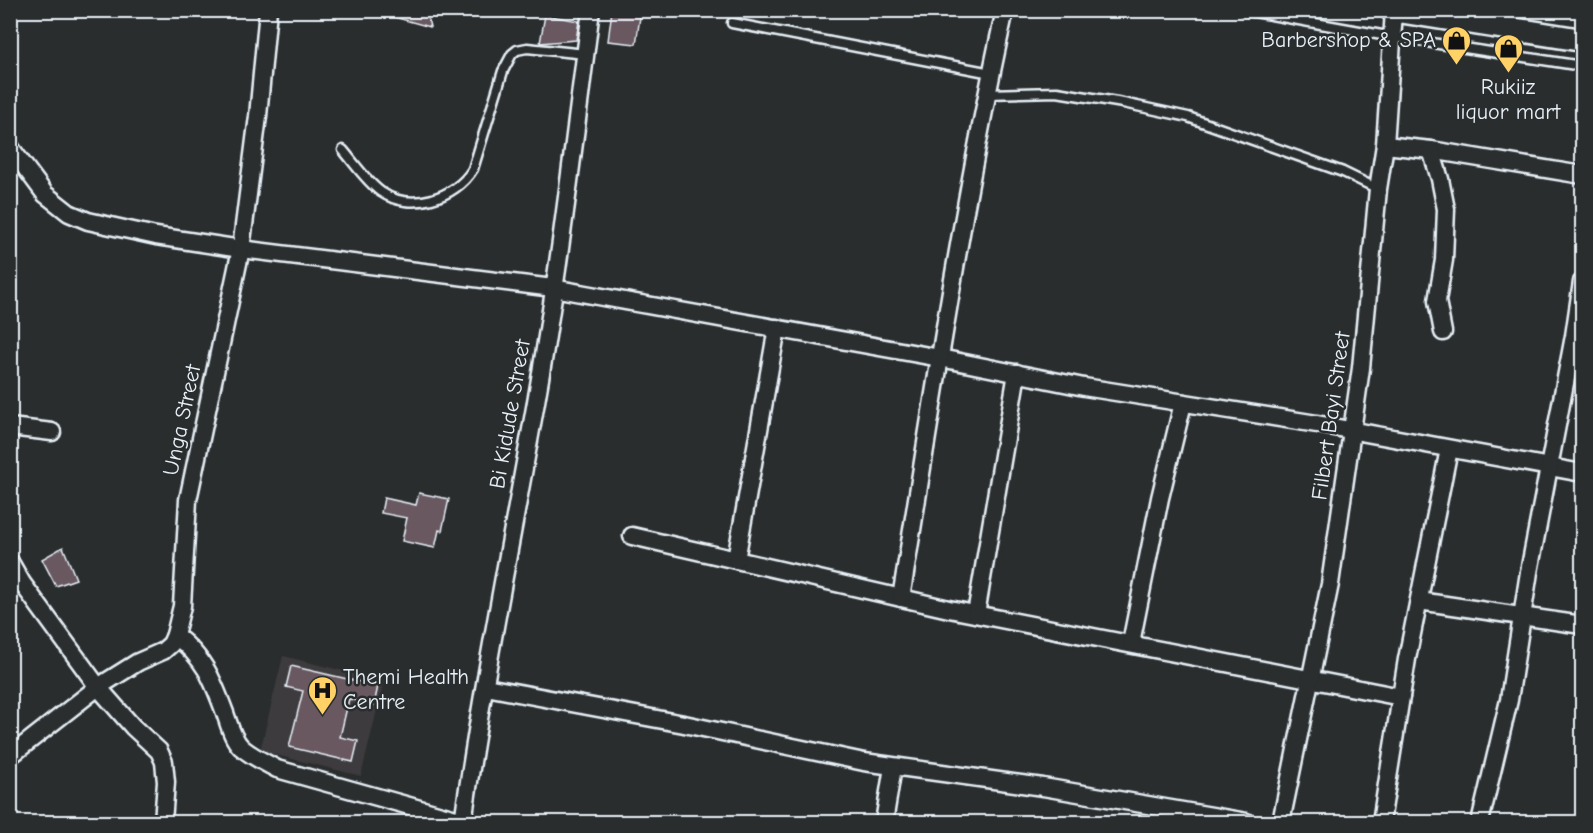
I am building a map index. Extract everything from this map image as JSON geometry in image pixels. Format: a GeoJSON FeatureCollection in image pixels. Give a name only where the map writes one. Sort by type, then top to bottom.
{"type":"FeatureCollection","features":[{"type":"Feature","properties":{"kind":"street","name":"Unga Street"},"geometry":{"type":"LineString","coordinates":[[175,635],[182,606],[188,500],[241,249],[258,116],[268,10]]}},
{"type":"Feature","properties":{"kind":"street","name":"Bi Kidude Street"},"geometry":{"type":"LineString","coordinates":[[463,822],[472,752],[486,687],[536,401],[591,10]]}},
{"type":"Feature","properties":{"kind":"street"},"geometry":{"type":"LineString","coordinates":[[901,598],[986,94],[1005,10]]}},
{"type":"Feature","properties":{"kind":"street"},"geometry":{"type":"LineString","coordinates":[[1393,11],[1472,16],[1582,40]]}},
{"type":"Feature","properties":{"kind":"street","name":"Filbert Bayi Street"},"geometry":{"type":"LineString","coordinates":[[1281,822],[1330,584],[1352,430],[1369,298],[1378,189],[1385,145],[1393,11]]}},
{"type":"Feature","properties":{"kind":"street"},"geometry":{"type":"LineString","coordinates":[[1385,145],[1431,150],[1582,175]]}},
{"type":"Feature","properties":{"kind":"street"},"geometry":{"type":"LineString","coordinates":[[10,147],[45,194],[76,217],[156,236],[241,249],[553,288],[940,358],[1084,387],[1352,430],[1582,473]]}},
{"type":"Feature","properties":{"kind":"street"},"geometry":{"type":"LineString","coordinates":[[1431,150],[1446,209],[1444,260],[1437,301],[1443,332]]}},
{"type":"Feature","properties":{"kind":"street"},"geometry":{"type":"LineString","coordinates":[[1480,822],[1509,700],[1522,615],[1582,282]]}},
{"type":"Feature","properties":{"kind":"street"},"geometry":{"type":"LineString","coordinates":[[736,560],[777,328]]}},
{"type":"Feature","properties":{"kind":"street"},"geometry":{"type":"LineString","coordinates":[[976,614],[1017,373]]}},
{"type":"Feature","properties":{"kind":"street"},"geometry":{"type":"LineString","coordinates":[[1131,643],[1158,509],[1183,403]]}},
{"type":"Feature","properties":{"kind":"street"},"geometry":{"type":"LineString","coordinates":[[10,427],[52,432]]}},
{"type":"Feature","properties":{"kind":"street"},"geometry":{"type":"LineString","coordinates":[[1381,822],[1401,697],[1449,449]]}},
{"type":"Feature","properties":{"kind":"street"},"geometry":{"type":"LineString","coordinates":[[632,536],[976,614],[1401,697]]}},
{"type":"Feature","properties":{"kind":"street"},"geometry":{"type":"LineString","coordinates":[[11,566],[98,687],[133,727],[159,751],[164,762],[166,782],[163,822]]}},
{"type":"Feature","properties":{"kind":"street"},"geometry":{"type":"LineString","coordinates":[[1419,601],[1582,625]]}},
{"type":"Feature","properties":{"kind":"street"},"geometry":{"type":"LineString","coordinates":[[10,756],[98,687],[138,662],[163,651],[171,644],[175,635],[196,652],[207,668],[231,731],[241,746],[261,760],[277,769],[463,822]]}},
{"type":"Feature","properties":{"kind":"street"},"geometry":{"type":"LineString","coordinates":[[486,687],[892,766],[1043,787],[1247,822]]}},
{"type":"Feature","properties":{"kind":"street"},"geometry":{"type":"LineString","coordinates":[[884,822],[892,766]]}},
{"type":"Feature","properties":{"kind":"lane"},"geometry":{"type":"LineString","coordinates":[[1243,10],[1393,37],[1582,66]]}},
{"type":"Feature","properties":{"kind":"lane"},"geometry":{"type":"LineString","coordinates":[[732,23],[991,73]]}},
{"type":"Feature","properties":{"kind":"lane"},"geometry":{"type":"LineString","coordinates":[[343,150],[372,184],[392,198],[418,202],[437,198],[453,190],[473,170],[503,71],[512,54],[517,50],[527,48],[586,54]]}},
{"type":"Feature","properties":{"kind":"lane"},"geometry":{"type":"LineString","coordinates":[[986,94],[1057,92],[1188,117],[1343,172],[1378,189]]}},
{"type":"Feature","properties":{"kind":"shaded area","name":"Themi Health Centre"},"geometry":{"type":"Polygon","coordinates":[[[283,656],[384,681],[361,776],[260,751],[283,656]]]}},
{"type":"Feature","properties":{"kind":"building"},"geometry":{"type":"Polygon","coordinates":[[[383,10],[426,10],[430,27],[383,14],[383,10]]]}},
{"type":"Feature","properties":{"kind":"building"},"geometry":{"type":"Polygon","coordinates":[[[612,10],[641,10],[636,44],[608,41],[612,10]]]}},
{"type":"Feature","properties":{"kind":"building"},"geometry":{"type":"Polygon","coordinates":[[[545,15],[579,21],[576,40],[540,43],[545,15]]]}},
{"type":"Feature","properties":{"kind":"building"},"geometry":{"type":"Polygon","coordinates":[[[419,493],[449,499],[442,531],[439,530],[435,548],[402,541],[407,518],[381,513],[384,498],[416,505],[419,493]]]}},
{"type":"Feature","properties":{"kind":"building"},"geometry":{"type":"Polygon","coordinates":[[[63,547],[76,579],[56,586],[42,559],[63,547]]]}},
{"type":"Feature","properties":{"kind":"building"},"geometry":{"type":"Polygon","coordinates":[[[291,666],[378,686],[374,705],[349,699],[340,737],[358,741],[353,762],[289,747],[303,691],[286,687],[291,666]]]}},
{"type":"Feature","properties":{"kind":"place","name":"Barbershop & SPA"},"geometry":{"type":"Point","coordinates":[1457,66]}},
{"type":"Feature","properties":{"kind":"place","name":"Rukiiz liquor mart"},"geometry":{"type":"Point","coordinates":[1508,74]}},
{"type":"Feature","properties":{"kind":"place","name":"Themi Health Centre"},"geometry":{"type":"Point","coordinates":[322,716]}}]}
